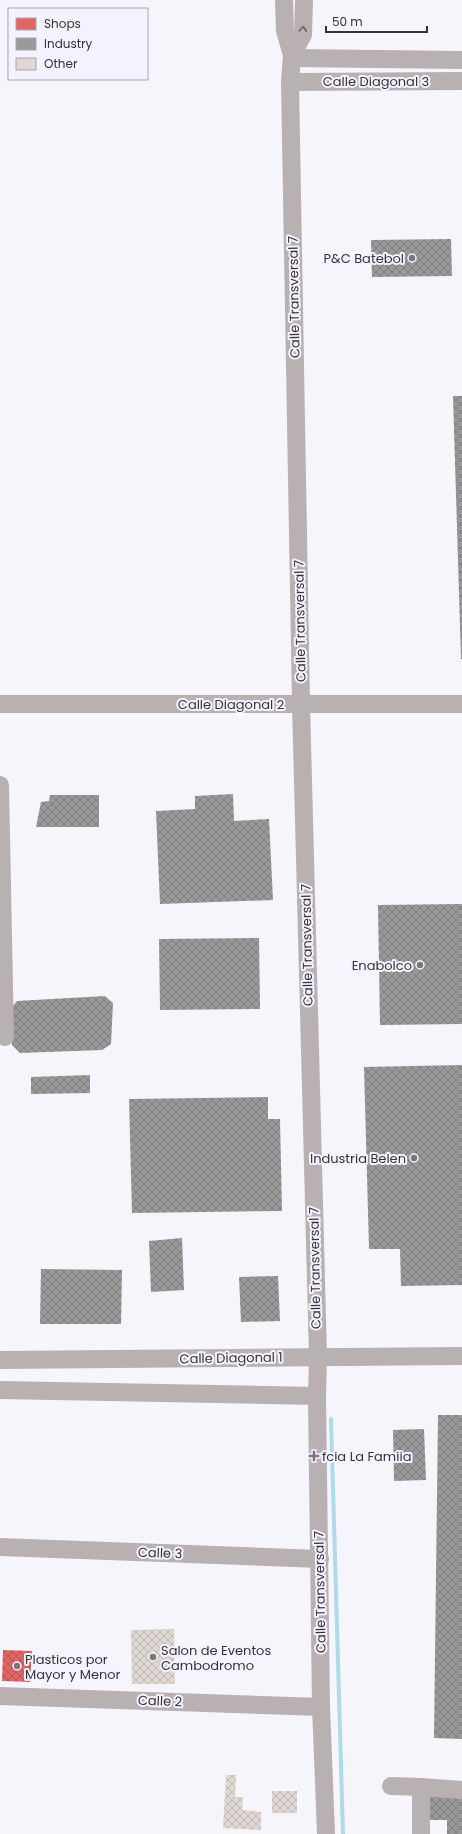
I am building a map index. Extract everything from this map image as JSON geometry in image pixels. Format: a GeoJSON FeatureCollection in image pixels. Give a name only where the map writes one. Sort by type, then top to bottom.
{"type":"FeatureCollection","features":[{"type":"Feature","properties":{"kind":"street","name":"Calle Transversal 7"},"geometry":{"type":"LineString","coordinates":[[284,0],[285,31],[292,57],[290,82],[301,704],[318,1357],[317,1396],[321,1707],[326,1834]]}},
{"type":"Feature","properties":{"kind":"street","name":"Calle Transversal 7"},"geometry":{"type":"LineString","coordinates":[[292,57],[303,35],[304,0]]}},
{"type":"Feature","properties":{"kind":"street"},"geometry":{"type":"LineString","coordinates":[[292,57],[462,60]]}},
{"type":"Feature","properties":{"kind":"street","name":"Calle Diagonal 3"},"geometry":{"type":"LineString","coordinates":[[290,82],[462,81]]}},
{"type":"Feature","properties":{"kind":"street","name":"Calle Diagonal 2"},"geometry":{"type":"LineString","coordinates":[[0,704],[462,704]]}},
{"type":"Feature","properties":{"kind":"street"},"geometry":{"type":"LineString","coordinates":[[0,785],[5,1036]]}},
{"type":"Feature","properties":{"kind":"street","name":"Calle Diagonal 1"},"geometry":{"type":"LineString","coordinates":[[0,1360],[462,1356]]}},
{"type":"Feature","properties":{"kind":"street"},"geometry":{"type":"LineString","coordinates":[[0,1387],[0,1390],[317,1396]]}},
{"type":"Feature","properties":{"kind":"street","name":"Calle 3"},"geometry":{"type":"LineString","coordinates":[[0,1547],[320,1559]]}},
{"type":"Feature","properties":{"kind":"street","name":"Calle 2"},"geometry":{"type":"LineString","coordinates":[[0,1696],[321,1707]]}},
{"type":"Feature","properties":{"kind":"street"},"geometry":{"type":"LineString","coordinates":[[391,1786],[462,1790]]}},
{"type":"Feature","properties":{"kind":"street"},"geometry":{"type":"LineString","coordinates":[[421,1787],[421,1834]]}},
{"type":"Feature","properties":{"kind":"building: Shops","name":"Plasticos por Mayor y Menor"},"geometry":{"type":"Polygon","coordinates":[[[3,1650],[32,1651],[30,1682],[2,1681],[3,1650]]]}},
{"type":"Feature","properties":{"kind":"building: Industry","name":"P&C Batebol"},"geometry":{"type":"Polygon","coordinates":[[[451,239],[452,276],[372,277],[371,240],[451,239]]]}},
{"type":"Feature","properties":{"kind":"building: Industry"},"geometry":{"type":"Polygon","coordinates":[[[453,396],[462,396],[462,659],[461,659],[453,396]]]}},
{"type":"Feature","properties":{"kind":"building: Industry"},"geometry":{"type":"Polygon","coordinates":[[[233,794],[234,821],[269,819],[273,900],[160,904],[156,811],[195,809],[195,796],[233,794]]]}},
{"type":"Feature","properties":{"kind":"building: Industry"},"geometry":{"type":"Polygon","coordinates":[[[50,795],[99,795],[99,827],[36,827],[41,802],[49,801],[50,795]]]}},
{"type":"Feature","properties":{"kind":"building: Industry","name":"Enabolco"},"geometry":{"type":"Polygon","coordinates":[[[462,904],[462,1024],[380,1025],[378,905],[462,904]]]}},
{"type":"Feature","properties":{"kind":"building: Industry"},"geometry":{"type":"Polygon","coordinates":[[[259,938],[260,1009],[160,1010],[159,939],[259,938]]]}},
{"type":"Feature","properties":{"kind":"building: Industry"},"geometry":{"type":"Polygon","coordinates":[[[105,996],[113,1003],[111,1044],[102,1050],[20,1053],[12,1045],[12,1007],[17,1001],[105,996]]]}},
{"type":"Feature","properties":{"kind":"building: Industry","name":"Industria Belen"},"geometry":{"type":"Polygon","coordinates":[[[462,1065],[462,1285],[401,1286],[400,1249],[369,1249],[364,1067],[462,1065]]]}},
{"type":"Feature","properties":{"kind":"building: Industry"},"geometry":{"type":"Polygon","coordinates":[[[90,1075],[90,1093],[31,1094],[31,1077],[90,1075]]]}},
{"type":"Feature","properties":{"kind":"building: Industry"},"geometry":{"type":"Polygon","coordinates":[[[268,1097],[268,1119],[280,1119],[282,1211],[132,1213],[129,1099],[268,1097]]]}},
{"type":"Feature","properties":{"kind":"building: Industry"},"geometry":{"type":"Polygon","coordinates":[[[182,1238],[184,1290],[151,1292],[149,1241],[182,1238]]]}},
{"type":"Feature","properties":{"kind":"building: Industry"},"geometry":{"type":"Polygon","coordinates":[[[41,1269],[122,1270],[121,1324],[40,1324],[41,1269]]]}},
{"type":"Feature","properties":{"kind":"building: Industry"},"geometry":{"type":"Polygon","coordinates":[[[278,1276],[280,1321],[241,1322],[239,1277],[278,1276]]]}},
{"type":"Feature","properties":{"kind":"building: Industry"},"geometry":{"type":"Polygon","coordinates":[[[438,1415],[462,1415],[462,1739],[434,1738],[438,1415]]]}},
{"type":"Feature","properties":{"kind":"building: Industry"},"geometry":{"type":"Polygon","coordinates":[[[424,1429],[426,1480],[394,1481],[393,1430],[424,1429]]]}},
{"type":"Feature","properties":{"kind":"building: Industry"},"geometry":{"type":"Polygon","coordinates":[[[427,1793],[462,1794],[462,1834],[447,1834],[447,1820],[426,1820],[427,1793]]]}},
{"type":"Feature","properties":{"kind":"building: Other","name":"Salon de Eventos Cambodromo"},"geometry":{"type":"Polygon","coordinates":[[[174,1629],[175,1684],[132,1684],[131,1630],[174,1629]]]}},
{"type":"Feature","properties":{"kind":"building: Other"},"geometry":{"type":"Polygon","coordinates":[[[226,1775],[236,1775],[235,1797],[243,1797],[242,1810],[261,1812],[261,1830],[223,1828],[226,1775]]]}},
{"type":"Feature","properties":{"kind":"building: Other"},"geometry":{"type":"Polygon","coordinates":[[[272,1791],[297,1791],[297,1813],[272,1813],[272,1791]]]}},
{"type":"Feature","properties":{"kind":"waterway"},"geometry":{"type":"LineString","coordinates":[[331,1419],[343,1834]]}},
{"type":"Feature","properties":{"kind":"place","name":"P&C Batebol"},"geometry":{"type":"Point","coordinates":[412,258]}},
{"type":"Feature","properties":{"kind":"place","name":"Enabolco"},"geometry":{"type":"Point","coordinates":[420,965]}},
{"type":"Feature","properties":{"kind":"place","name":"Industria Belen"},"geometry":{"type":"Point","coordinates":[414,1158]}},
{"type":"Feature","properties":{"kind":"place","name":"fcia La Famiia"},"geometry":{"type":"Point","coordinates":[314,1456]}},
{"type":"Feature","properties":{"kind":"place","name":"Salon de Eventos Cambodromo"},"geometry":{"type":"Point","coordinates":[153,1657]}},
{"type":"Feature","properties":{"kind":"place","name":"Plasticos por Mayor y Menor"},"geometry":{"type":"Point","coordinates":[17,1666]}}]}
